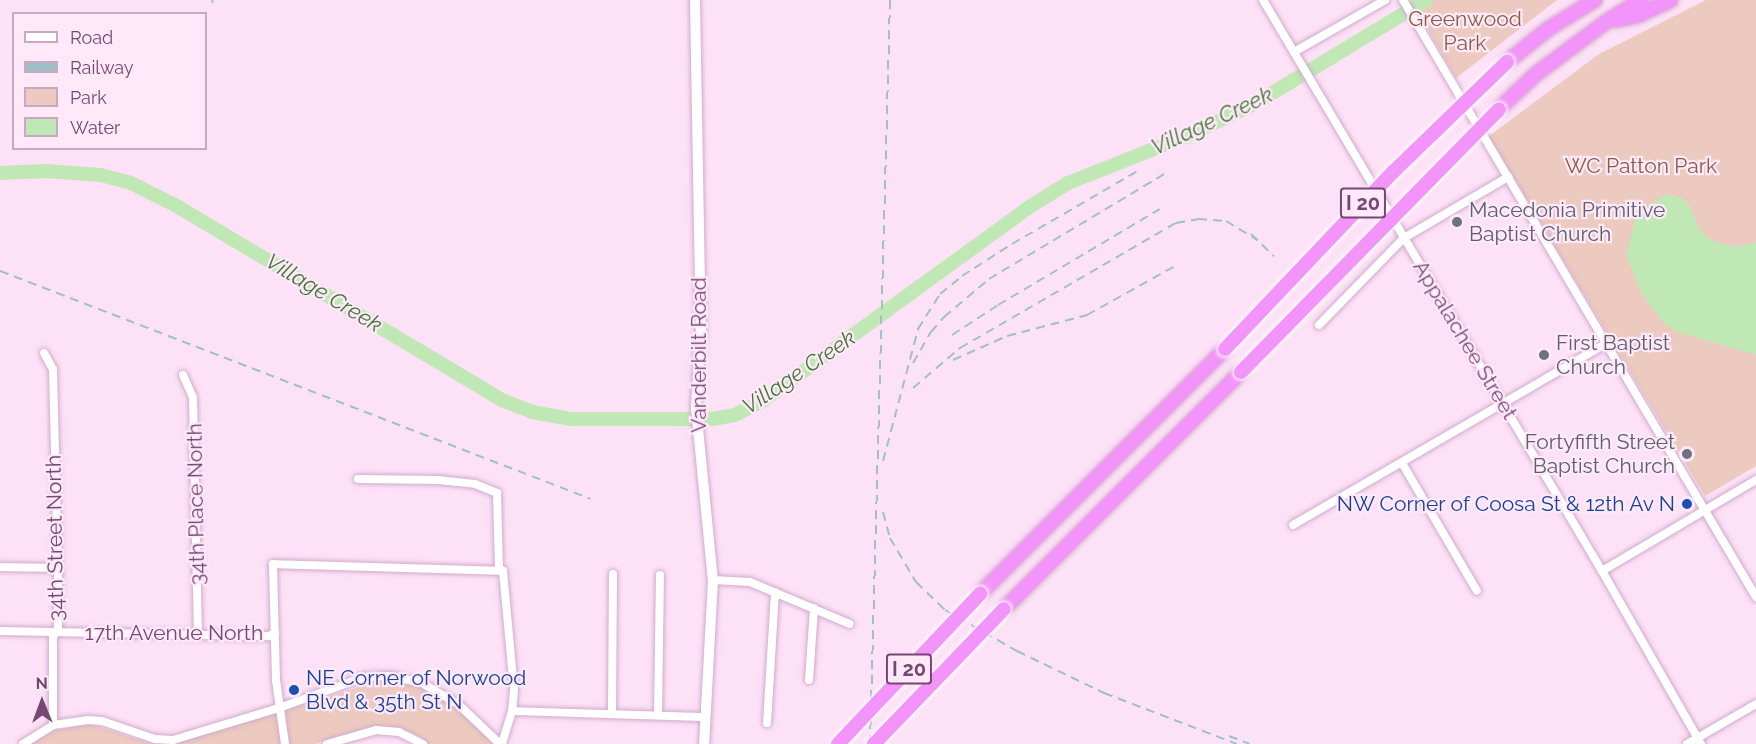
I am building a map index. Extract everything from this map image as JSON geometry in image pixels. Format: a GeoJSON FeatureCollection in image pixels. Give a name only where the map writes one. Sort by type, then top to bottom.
{"type":"FeatureCollection","features":[{"type":"Feature","properties":{"kind":"highway"},"geometry":{"type":"LineString","coordinates":[[1572,14],[1590,0]]}},
{"type":"Feature","properties":{"kind":"highway","name":"I 20"},"geometry":{"type":"LineString","coordinates":[[838,744],[980,594],[1225,349],[1392,173],[1507,62],[1548,29],[1595,0]]}},
{"type":"Feature","properties":{"kind":"highway","name":"I 20"},"geometry":{"type":"LineString","coordinates":[[874,744],[1004,609],[1499,109],[1536,74],[1603,24],[1641,0]]}},
{"type":"Feature","properties":{"kind":"highway"},"geometry":{"type":"LineString","coordinates":[[1603,24],[1639,15],[1671,0]]}},
{"type":"Feature","properties":{"kind":"street","name":"Vanderbilt Road"},"geometry":{"type":"LineString","coordinates":[[695,0],[701,328],[696,408],[713,580],[704,744]]}},
{"type":"Feature","properties":{"kind":"street","name":"Appalachee Street"},"geometry":{"type":"LineString","coordinates":[[1263,0],[1602,571],[1700,741]]}},
{"type":"Feature","properties":{"kind":"street"},"geometry":{"type":"LineString","coordinates":[[1295,54],[1385,0]]}},
{"type":"Feature","properties":{"kind":"street"},"geometry":{"type":"LineString","coordinates":[[1403,0],[1756,597]]}},
{"type":"Feature","properties":{"kind":"street"},"geometry":{"type":"LineString","coordinates":[[1319,325],[1404,238],[1508,177]]}},
{"type":"Feature","properties":{"kind":"street"},"geometry":{"type":"LineString","coordinates":[[1293,525],[1607,343]]}},
{"type":"Feature","properties":{"kind":"street","name":"34th Street North"},"geometry":{"type":"LineString","coordinates":[[44,353],[52,369],[58,568],[58,628],[53,638],[53,725]]}},
{"type":"Feature","properties":{"kind":"street","name":"34th Place North"},"geometry":{"type":"LineString","coordinates":[[183,375],[194,397],[198,635]]}},
{"type":"Feature","properties":{"kind":"street"},"geometry":{"type":"LineString","coordinates":[[1402,463],[1477,591]]}},
{"type":"Feature","properties":{"kind":"street"},"geometry":{"type":"LineString","coordinates":[[23,744],[53,725],[87,720],[102,721],[155,739],[172,740],[279,708],[364,677],[390,676],[422,683],[459,704],[501,744],[512,711],[514,681],[503,572],[499,568],[497,494],[474,484],[438,480],[358,479]]}},
{"type":"Feature","properties":{"kind":"street"},"geometry":{"type":"LineString","coordinates":[[1602,571],[1756,480]]}},
{"type":"Feature","properties":{"kind":"street"},"geometry":{"type":"LineString","coordinates":[[285,744],[279,708],[273,564],[503,572]]}},
{"type":"Feature","properties":{"kind":"street"},"geometry":{"type":"LineString","coordinates":[[0,567],[58,568]]}},
{"type":"Feature","properties":{"kind":"street"},"geometry":{"type":"LineString","coordinates":[[612,714],[613,574]]}},
{"type":"Feature","properties":{"kind":"street"},"geometry":{"type":"LineString","coordinates":[[658,715],[660,575]]}},
{"type":"Feature","properties":{"kind":"street"},"geometry":{"type":"LineString","coordinates":[[713,580],[750,582],[850,624]]}},
{"type":"Feature","properties":{"kind":"street"},"geometry":{"type":"LineString","coordinates":[[768,723],[775,592]]}},
{"type":"Feature","properties":{"kind":"street"},"geometry":{"type":"LineString","coordinates":[[809,680],[814,608]]}},
{"type":"Feature","properties":{"kind":"street","name":"17th Avenue North"},"geometry":{"type":"LineString","coordinates":[[0,631],[269,636],[275,633]]}},
{"type":"Feature","properties":{"kind":"street"},"geometry":{"type":"LineString","coordinates":[[1687,744],[1700,741],[1756,704]]}},
{"type":"Feature","properties":{"kind":"street"},"geometry":{"type":"LineString","coordinates":[[512,711],[705,717]]}},
{"type":"Feature","properties":{"kind":"street"},"geometry":{"type":"LineString","coordinates":[[327,744],[376,730],[399,732],[423,744]]}},
{"type":"Feature","properties":{"kind":"green space","name":"Greenwood Park"},"geometry":{"type":"Polygon","coordinates":[[[1411,0],[1557,0],[1456,78],[1411,0]]]}},
{"type":"Feature","properties":{"kind":"green space","name":"WC Patton Park"},"geometry":{"type":"Polygon","coordinates":[[[1706,0],[1756,0],[1756,466],[1705,496],[1489,136],[1599,54],[1706,0]]]}},
{"type":"Feature","properties":{"kind":"green space"},"geometry":{"type":"Polygon","coordinates":[[[392,681],[423,688],[457,706],[493,744],[428,744],[419,736],[397,727],[369,727],[316,744],[174,744],[373,683],[392,681]]]}},
{"type":"Feature","properties":{"kind":"green space"},"geometry":{"type":"Polygon","coordinates":[[[90,724],[149,743],[169,744],[29,744],[56,730],[90,724]]]}},
{"type":"Feature","properties":{"kind":"water"},"geometry":{"type":"Polygon","coordinates":[[[1667,194],[1682,198],[1689,205],[1700,231],[1713,241],[1736,247],[1756,242],[1756,355],[1674,331],[1662,321],[1643,296],[1628,260],[1627,250],[1636,217],[1642,209],[1667,194]]]}},
{"type":"Feature","properties":{"kind":"waterway","name":"Village Creek"},"geometry":{"type":"LineString","coordinates":[[0,173],[46,171],[101,175],[131,183],[175,205],[504,401],[532,412],[570,419],[712,419],[735,415],[761,402],[1031,206],[1068,183],[1189,135],[1256,103],[1426,0]]}},
{"type":"Feature","properties":{"kind":"railway"},"geometry":{"type":"LineString","coordinates":[[870,744],[890,0]]}},
{"type":"Feature","properties":{"kind":"railway"},"geometry":{"type":"LineString","coordinates":[[883,461],[918,329],[940,294],[962,276],[1012,244],[1139,170]]}},
{"type":"Feature","properties":{"kind":"railway"},"geometry":{"type":"LineString","coordinates":[[913,363],[931,332],[944,317],[989,279],[1166,173]]}},
{"type":"Feature","properties":{"kind":"railway"},"geometry":{"type":"LineString","coordinates":[[952,335],[998,305],[1160,209]]}},
{"type":"Feature","properties":{"kind":"railway"},"geometry":{"type":"LineString","coordinates":[[913,388],[960,348],[1176,223],[1198,219],[1226,221],[1258,240]]}},
{"type":"Feature","properties":{"kind":"railway"},"geometry":{"type":"LineString","coordinates":[[1251,234],[1274,256]]}},
{"type":"Feature","properties":{"kind":"railway"},"geometry":{"type":"LineString","coordinates":[[953,360],[1007,336],[1087,315],[1175,266]]}},
{"type":"Feature","properties":{"kind":"railway"},"geometry":{"type":"LineString","coordinates":[[0,271],[591,499]]}},
{"type":"Feature","properties":{"kind":"railway"},"geometry":{"type":"LineString","coordinates":[[883,512],[890,538],[916,582],[945,610],[1017,651],[1104,693],[1237,744]]}},
{"type":"Feature","properties":{"kind":"railway"},"geometry":{"type":"LineString","coordinates":[[1229,736],[1250,744]]}},
{"type":"Feature","properties":{"kind":"place","name":"Macedonia Primitive Baptist Church"},"geometry":{"type":"Point","coordinates":[1457,222]}},
{"type":"Feature","properties":{"kind":"place","name":"First Baptist Church"},"geometry":{"type":"Point","coordinates":[1544,355]}},
{"type":"Feature","properties":{"kind":"place","name":"Fortyfifth Street Baptist Church"},"geometry":{"type":"Point","coordinates":[1687,454]}},
{"type":"Feature","properties":{"kind":"place","name":"NW Corner of Coosa St & 12th Av N"},"geometry":{"type":"Point","coordinates":[1687,504]}},
{"type":"Feature","properties":{"kind":"place","name":"NE Corner of Norwood Blvd & 35th St N"},"geometry":{"type":"Point","coordinates":[294,690]}}]}
